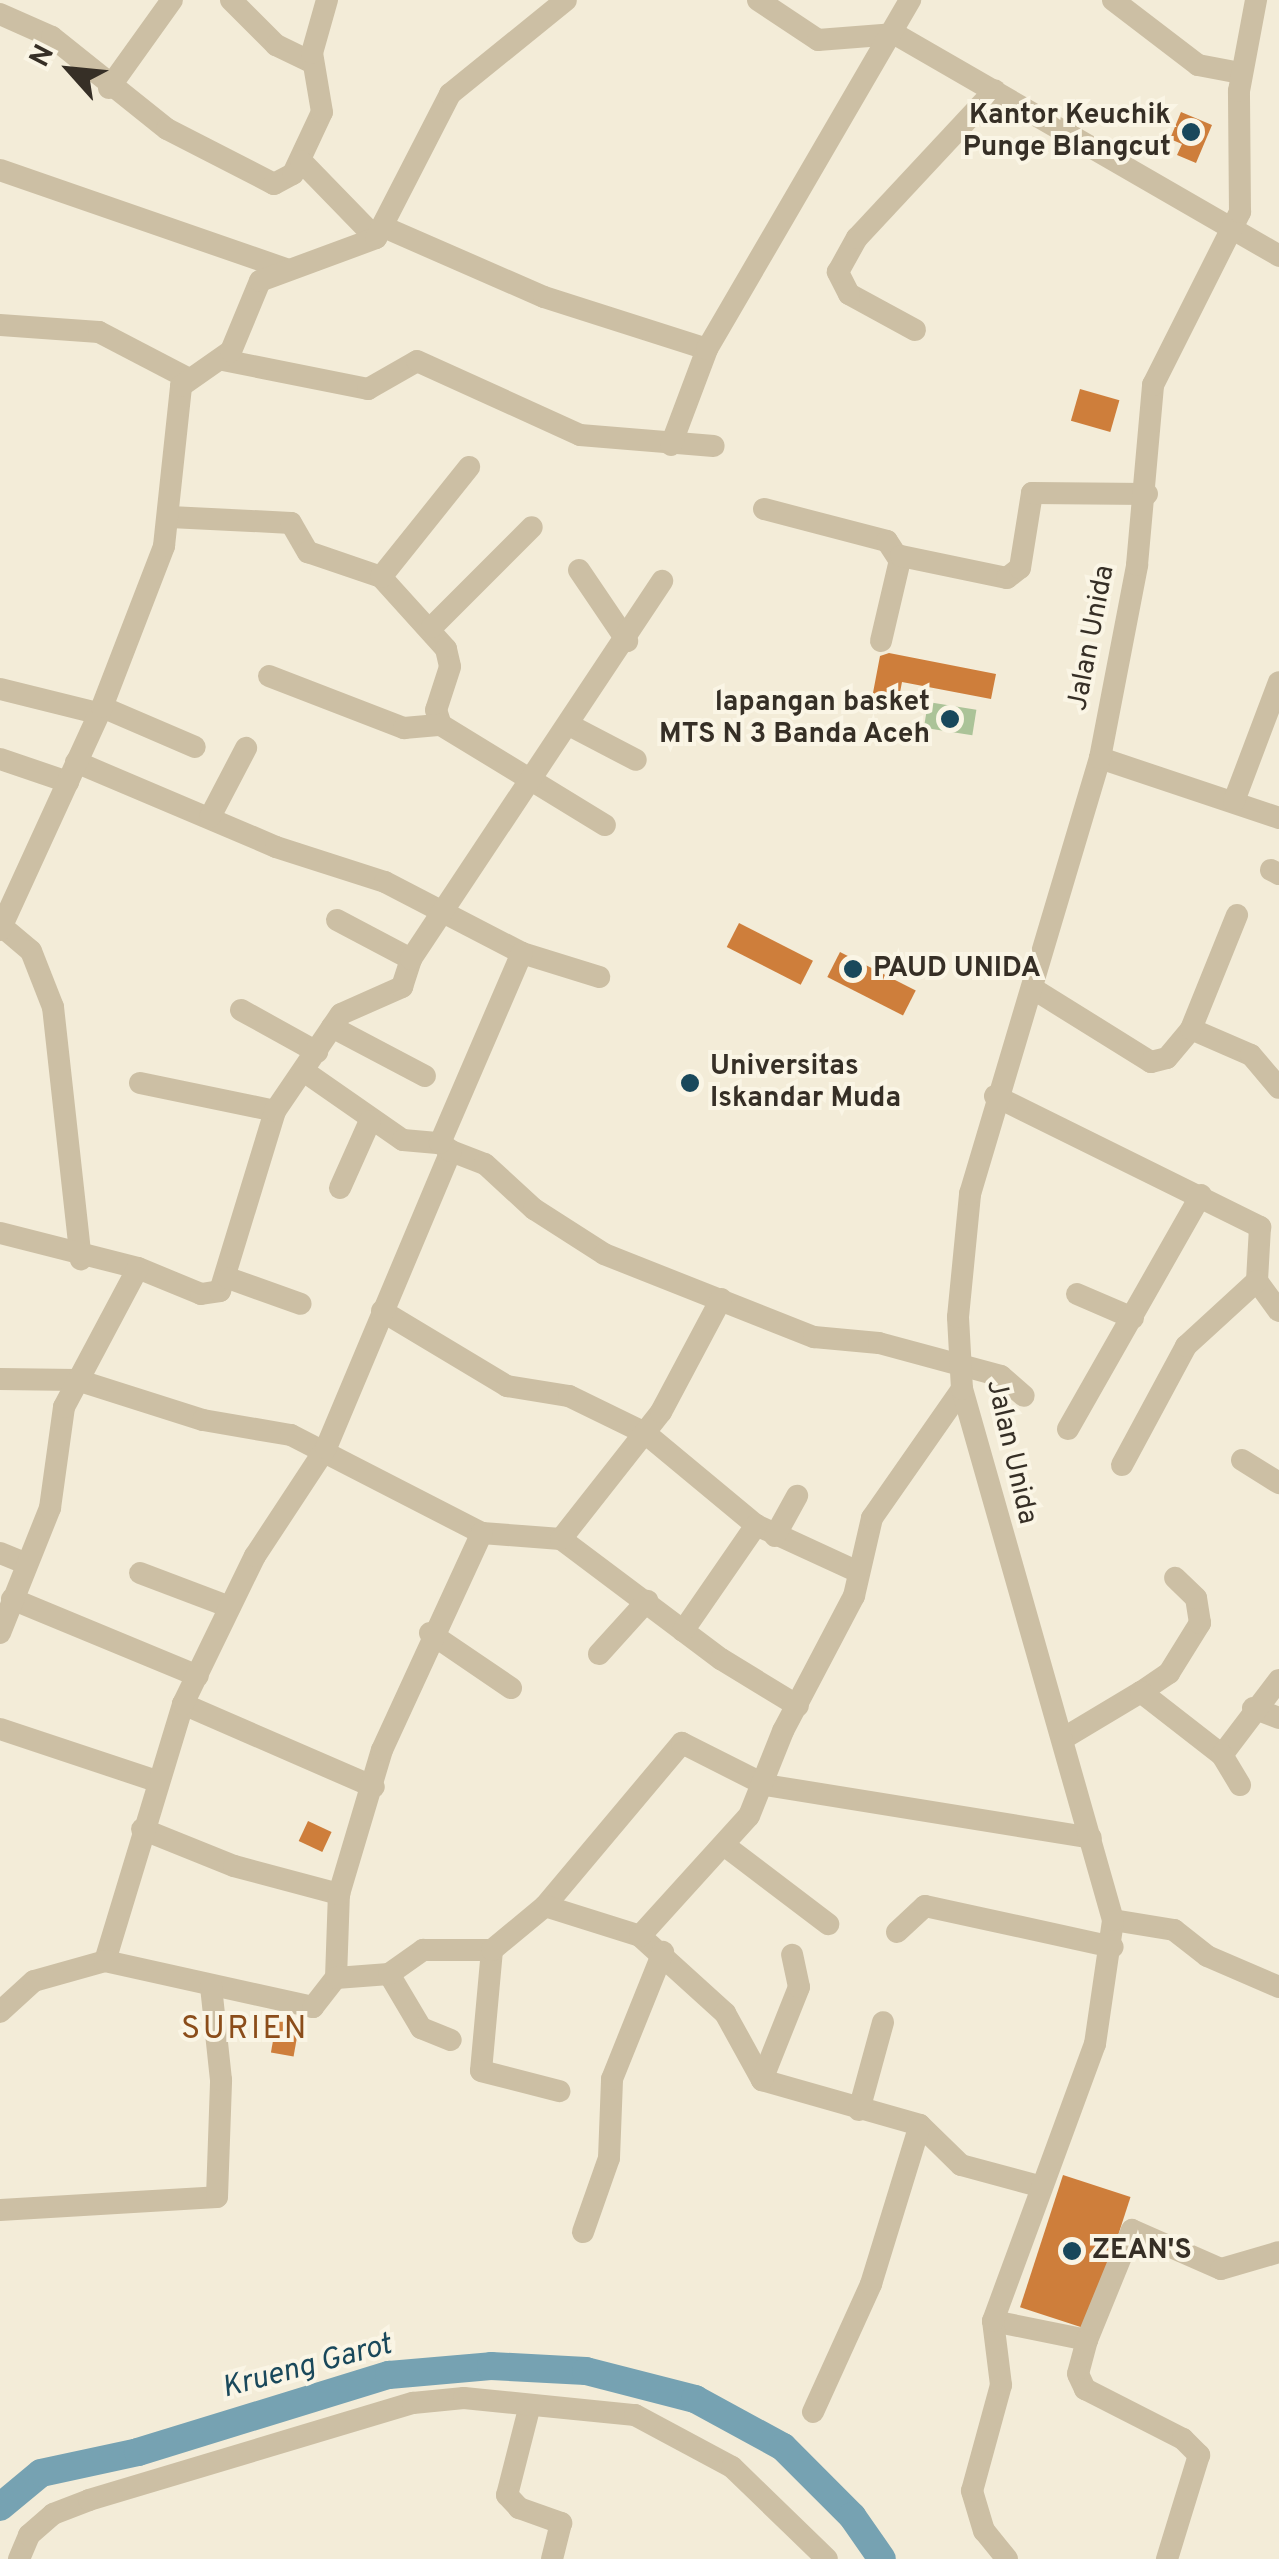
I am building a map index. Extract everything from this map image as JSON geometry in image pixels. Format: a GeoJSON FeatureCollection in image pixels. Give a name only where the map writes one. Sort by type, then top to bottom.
{"type":"FeatureCollection","features":[{"type":"Feature","properties":{"kind":"street"},"geometry":{"type":"LineString","coordinates":[[109,88],[172,0]]}},
{"type":"Feature","properties":{"kind":"street"},"geometry":{"type":"LineString","coordinates":[[230,0],[276,44],[313,63]]}},
{"type":"Feature","properties":{"kind":"street"},"geometry":{"type":"LineString","coordinates":[[0,14],[52,37],[109,88],[266,181],[287,180],[301,161],[324,99],[313,63],[326,0]]}},
{"type":"Feature","properties":{"kind":"street"},"geometry":{"type":"LineString","coordinates":[[223,360],[252,290],[286,269],[346,256],[381,233],[450,94],[566,0]]}},
{"type":"Feature","properties":{"kind":"street"},"geometry":{"type":"LineString","coordinates":[[758,0],[826,42],[895,34],[1279,256]]}},
{"type":"Feature","properties":{"kind":"street"},"geometry":{"type":"LineString","coordinates":[[671,445],[706,350],[895,34],[910,0]]}},
{"type":"Feature","properties":{"kind":"street"},"geometry":{"type":"LineString","coordinates":[[1113,0],[1198,65],[1240,72]]}},
{"type":"Feature","properties":{"kind":"street","name":"Jalan Unida"},"geometry":{"type":"LineString","coordinates":[[1006,2559],[984,2531],[972,2490],[1001,2385],[993,2321],[1039,2186],[1096,2044],[1113,1947],[1113,1920],[1064,1738],[1012,1586],[962,1389],[958,1317],[970,1194],[995,1096],[1032,988],[1100,758],[1147,494],[1153,385],[1234,231],[1245,187],[1240,72],[1256,0]]}},
{"type":"Feature","properties":{"kind":"street"},"geometry":{"type":"LineString","coordinates":[[915,330],[849,294],[838,272],[857,238],[995,90]]}},
{"type":"Feature","properties":{"kind":"street"},"geometry":{"type":"LineString","coordinates":[[301,161],[381,233],[544,297],[706,350]]}},
{"type":"Feature","properties":{"kind":"street"},"geometry":{"type":"LineString","coordinates":[[0,170],[286,269]]}},
{"type":"Feature","properties":{"kind":"street"},"geometry":{"type":"LineString","coordinates":[[0,324],[99,332],[187,378]]}},
{"type":"Feature","properties":{"kind":"street"},"geometry":{"type":"LineString","coordinates":[[81,1259],[52,1007],[31,951],[1,927],[100,710],[170,517],[178,392],[187,378],[223,360],[368,389],[418,362],[580,435],[714,446]]}},
{"type":"Feature","properties":{"kind":"street"},"geometry":{"type":"LineString","coordinates":[[381,577],[469,467]]}},
{"type":"Feature","properties":{"kind":"street"},"geometry":{"type":"LineString","coordinates":[[898,558],[1007,578],[1020,568],[1032,493],[1147,494]]}},
{"type":"Feature","properties":{"kind":"street"},"geometry":{"type":"LineString","coordinates":[[764,509],[887,541],[898,558],[880,641]]}},
{"type":"Feature","properties":{"kind":"street"},"geometry":{"type":"LineString","coordinates":[[170,517],[285,521],[298,528],[308,552],[381,577],[432,627],[449,657],[436,710],[440,725]]}},
{"type":"Feature","properties":{"kind":"street"},"geometry":{"type":"LineString","coordinates":[[432,627],[532,526]]}},
{"type":"Feature","properties":{"kind":"street"},"geometry":{"type":"LineString","coordinates":[[579,570],[627,641]]}},
{"type":"Feature","properties":{"kind":"street"},"geometry":{"type":"LineString","coordinates":[[0,1233],[81,1259],[138,1268],[201,1294],[220,1291],[228,1278],[274,1111],[332,1027],[356,1002],[396,994],[411,958],[448,911],[533,784],[662,581]]}},
{"type":"Feature","properties":{"kind":"street"},"geometry":{"type":"LineString","coordinates":[[269,676],[404,728],[440,725],[605,825]]}},
{"type":"Feature","properties":{"kind":"street"},"geometry":{"type":"LineString","coordinates":[[1234,802],[1279,682]]}},
{"type":"Feature","properties":{"kind":"street"},"geometry":{"type":"LineString","coordinates":[[0,689],[100,710],[195,747]]}},
{"type":"Feature","properties":{"kind":"street"},"geometry":{"type":"LineString","coordinates":[[571,726],[636,760]]}},
{"type":"Feature","properties":{"kind":"street"},"geometry":{"type":"LineString","coordinates":[[210,817],[246,748]]}},
{"type":"Feature","properties":{"kind":"street"},"geometry":{"type":"LineString","coordinates":[[1100,758],[1279,818]]}},
{"type":"Feature","properties":{"kind":"street"},"geometry":{"type":"LineString","coordinates":[[0,759],[72,772],[210,817],[448,911],[522,953],[599,978]]}},
{"type":"Feature","properties":{"kind":"street"},"geometry":{"type":"LineString","coordinates":[[1032,988],[1152,1062],[1167,1058],[1191,1029],[1237,915]]}},
{"type":"Feature","properties":{"kind":"street"},"geometry":{"type":"LineString","coordinates":[[337,920],[411,958]]}},
{"type":"Feature","properties":{"kind":"street"},"geometry":{"type":"LineString","coordinates":[[106,1961],[156,1781],[183,1704],[230,1607],[326,1448],[522,953]]}},
{"type":"Feature","properties":{"kind":"street"},"geometry":{"type":"LineString","coordinates":[[241,1010],[311,1062],[370,1120],[403,1140],[445,1147],[485,1164],[582,1244],[814,1337],[963,1365],[1001,1376],[1024,1396]]}},
{"type":"Feature","properties":{"kind":"street"},"geometry":{"type":"LineString","coordinates":[[332,1027],[424,1076]]}},
{"type":"Feature","properties":{"kind":"street"},"geometry":{"type":"LineString","coordinates":[[1191,1029],[1250,1055],[1279,1088]]}},
{"type":"Feature","properties":{"kind":"street"},"geometry":{"type":"LineString","coordinates":[[140,1083],[274,1111]]}},
{"type":"Feature","properties":{"kind":"street"},"geometry":{"type":"LineString","coordinates":[[995,1096],[1249,1219],[1270,1235],[1258,1281],[1186,1346],[1122,1464]]}},
{"type":"Feature","properties":{"kind":"street"},"geometry":{"type":"LineString","coordinates":[[340,1188],[370,1120]]}},
{"type":"Feature","properties":{"kind":"street"},"geometry":{"type":"LineString","coordinates":[[1068,1429],[1201,1195]]}},
{"type":"Feature","properties":{"kind":"street"},"geometry":{"type":"LineString","coordinates":[[0,1633],[50,1508],[59,1427],[77,1380],[138,1268]]}},
{"type":"Feature","properties":{"kind":"street"},"geometry":{"type":"LineString","coordinates":[[228,1278],[301,1304]]}},
{"type":"Feature","properties":{"kind":"street"},"geometry":{"type":"LineString","coordinates":[[1258,1281],[1279,1311]]}},
{"type":"Feature","properties":{"kind":"street"},"geometry":{"type":"LineString","coordinates":[[1077,1294],[1133,1318]]}},
{"type":"Feature","properties":{"kind":"street"},"geometry":{"type":"LineString","coordinates":[[560,1539],[644,1432],[721,1299]]}},
{"type":"Feature","properties":{"kind":"street"},"geometry":{"type":"LineString","coordinates":[[382,1311],[506,1386],[569,1396],[644,1432],[765,1531],[854,1570]]}},
{"type":"Feature","properties":{"kind":"street"},"geometry":{"type":"LineString","coordinates":[[0,1379],[77,1380],[326,1448],[482,1533],[560,1539],[683,1631],[798,1706]]}},
{"type":"Feature","properties":{"kind":"street"},"geometry":{"type":"LineString","coordinates":[[640,1936],[724,1845],[765,1785],[798,1706],[854,1596],[854,1570],[895,1478],[962,1389]]}},
{"type":"Feature","properties":{"kind":"street"},"geometry":{"type":"LineString","coordinates":[[1242,1460],[1279,1482]]}},
{"type":"Feature","properties":{"kind":"street"},"geometry":{"type":"LineString","coordinates":[[683,1631],[796,1496]]}},
{"type":"Feature","properties":{"kind":"street"},"geometry":{"type":"LineString","coordinates":[[0,2012],[34,1981],[106,1961],[313,2008],[336,1978],[339,1894],[374,1788],[430,1633],[482,1533]]}},
{"type":"Feature","properties":{"kind":"street"},"geometry":{"type":"LineString","coordinates":[[0,1553],[25,1563]]}},
{"type":"Feature","properties":{"kind":"street"},"geometry":{"type":"LineString","coordinates":[[140,1573],[230,1607]]}},
{"type":"Feature","properties":{"kind":"street"},"geometry":{"type":"LineString","coordinates":[[1064,1738],[1169,1673],[1200,1623],[1196,1598],[1175,1578]]}},
{"type":"Feature","properties":{"kind":"street"},"geometry":{"type":"LineString","coordinates":[[12,1599],[198,1676]]}},
{"type":"Feature","properties":{"kind":"street"},"geometry":{"type":"LineString","coordinates":[[599,1654],[647,1601]]}},
{"type":"Feature","properties":{"kind":"street"},"geometry":{"type":"LineString","coordinates":[[430,1633],[511,1688]]}},
{"type":"Feature","properties":{"kind":"street"},"geometry":{"type":"LineString","coordinates":[[1222,1755],[1253,1708],[1279,1680]]}},
{"type":"Feature","properties":{"kind":"street"},"geometry":{"type":"LineString","coordinates":[[1141,1692],[1222,1755],[1240,1786]]}},
{"type":"Feature","properties":{"kind":"street"},"geometry":{"type":"LineString","coordinates":[[183,1704],[374,1788]]}},
{"type":"Feature","properties":{"kind":"street"},"geometry":{"type":"LineString","coordinates":[[1253,1708],[1279,1718]]}},
{"type":"Feature","properties":{"kind":"street"},"geometry":{"type":"LineString","coordinates":[[0,1729],[156,1781]]}},
{"type":"Feature","properties":{"kind":"street"},"geometry":{"type":"LineString","coordinates":[[336,1978],[389,1974],[432,1947],[492,1950],[545,1906],[682,1743],[765,1785],[1091,1838]]}},
{"type":"Feature","properties":{"kind":"street"},"geometry":{"type":"LineString","coordinates":[[142,1829],[234,1866],[339,1894]]}},
{"type":"Feature","properties":{"kind":"street"},"geometry":{"type":"LineString","coordinates":[[724,1845],[828,1924]]}},
{"type":"Feature","properties":{"kind":"street"},"geometry":{"type":"LineString","coordinates":[[545,1906],[640,1936],[663,1952],[743,2036],[746,2062],[762,2080],[920,2126],[961,2165],[1039,2186]]}},
{"type":"Feature","properties":{"kind":"street"},"geometry":{"type":"LineString","coordinates":[[897,1932],[925,1906],[1113,1947]]}},
{"type":"Feature","properties":{"kind":"street"},"geometry":{"type":"LineString","coordinates":[[1113,1920],[1174,1930],[1207,1956],[1279,1987]]}},
{"type":"Feature","properties":{"kind":"street"},"geometry":{"type":"LineString","coordinates":[[492,1950],[481,2071],[559,2090]]}},
{"type":"Feature","properties":{"kind":"street"},"geometry":{"type":"LineString","coordinates":[[583,2232],[609,2158],[612,2079],[663,1952]]}},
{"type":"Feature","properties":{"kind":"street"},"geometry":{"type":"LineString","coordinates":[[762,2080],[799,1987],[792,1955]]}},
{"type":"Feature","properties":{"kind":"street"},"geometry":{"type":"LineString","coordinates":[[389,1974],[422,2028],[451,2040]]}},
{"type":"Feature","properties":{"kind":"street"},"geometry":{"type":"LineString","coordinates":[[0,2210],[218,2197],[221,2080],[211,1986]]}},
{"type":"Feature","properties":{"kind":"street"},"geometry":{"type":"LineString","coordinates":[[859,2110],[883,2022]]}},
{"type":"Feature","properties":{"kind":"street"},"geometry":{"type":"LineString","coordinates":[[812,2412],[871,2284],[920,2126]]}},
{"type":"Feature","properties":{"kind":"street"},"geometry":{"type":"LineString","coordinates":[[1168,2559],[1199,2455],[1183,2438],[1084,2389],[1078,2374],[1086,2340],[1132,2230],[1221,2269],[1279,2252]]}},
{"type":"Feature","properties":{"kind":"street"},"geometry":{"type":"LineString","coordinates":[[993,2321],[1086,2340]]}},
{"type":"Feature","properties":{"kind":"street"},"geometry":{"type":"LineString","coordinates":[[19,2559],[30,2535],[53,2514],[413,2403],[530,2405],[635,2415],[745,2477],[827,2559]]}},
{"type":"Feature","properties":{"kind":"street"},"geometry":{"type":"LineString","coordinates":[[530,2405],[507,2495],[518,2508],[562,2525],[552,2559]]}},
{"type":"Feature","properties":{"kind":"green space","name":"lapangan basket MTS N 3 Banda Aceh"},"geometry":{"type":"Polygon","coordinates":[[[928,702],[976,710],[972,735],[924,728],[928,702]]]}},
{"type":"Feature","properties":{"kind":"building","name":"Kantor Keuchik Punge Blangcut"},"geometry":{"type":"Polygon","coordinates":[[[1181,112],[1212,125],[1196,163],[1177,155],[1182,144],[1170,139],[1181,112]]]}},
{"type":"Feature","properties":{"kind":"building"},"geometry":{"type":"Polygon","coordinates":[[[1080,389],[1119,400],[1110,432],[1071,421],[1080,389]]]}},
{"type":"Feature","properties":{"kind":"building"},"geometry":{"type":"Polygon","coordinates":[[[889,653],[996,674],[991,699],[902,682],[898,703],[872,698],[880,656],[889,653]]]}},
{"type":"Feature","properties":{"kind":"building"},"geometry":{"type":"Polygon","coordinates":[[[739,923],[813,961],[801,985],[727,947],[739,923]]]}},
{"type":"Feature","properties":{"kind":"building"},"geometry":{"type":"Polygon","coordinates":[[[840,952],[916,991],[903,1016],[827,977],[840,952]]]}},
{"type":"Feature","properties":{"kind":"building"},"geometry":{"type":"Polygon","coordinates":[[[308,1821],[332,1832],[322,1852],[299,1841],[308,1821]]]}},
{"type":"Feature","properties":{"kind":"building"},"geometry":{"type":"Polygon","coordinates":[[[277,2018],[300,2022],[294,2056],[271,2052],[277,2018]]]}},
{"type":"Feature","properties":{"kind":"building","name":"ZEAN'S"},"geometry":{"type":"Polygon","coordinates":[[[1063,2175],[1131,2197],[1088,2329],[1020,2307],[1063,2175]]]}},
{"type":"Feature","properties":{"kind":"waterway","name":"Krueng Garot"},"geometry":{"type":"LineString","coordinates":[[0,2507],[41,2473],[138,2452],[389,2375],[491,2366],[586,2371],[695,2399],[783,2447],[852,2516],[882,2559]]}},
{"type":"Feature","properties":{"kind":"place","name":"Kantor Keuchik Punge Blangcut"},"geometry":{"type":"Point","coordinates":[1191,132]}},
{"type":"Feature","properties":{"kind":"place","name":"lapangan basket MTS N 3 Banda Aceh"},"geometry":{"type":"Point","coordinates":[950,719]}},
{"type":"Feature","properties":{"kind":"place","name":"PAUD UNIDA"},"geometry":{"type":"Point","coordinates":[853,969]}},
{"type":"Feature","properties":{"kind":"place","name":"Universitas Iskandar Muda"},"geometry":{"type":"Point","coordinates":[690,1083]}},
{"type":"Feature","properties":{"kind":"place","name":"ZEAN'S"},"geometry":{"type":"Point","coordinates":[1072,2251]}},
{"type":"Feature","properties":{"kind":"district","name":"SURIEN"},"geometry":{"type":"Point","coordinates":[245,2030]}}]}
